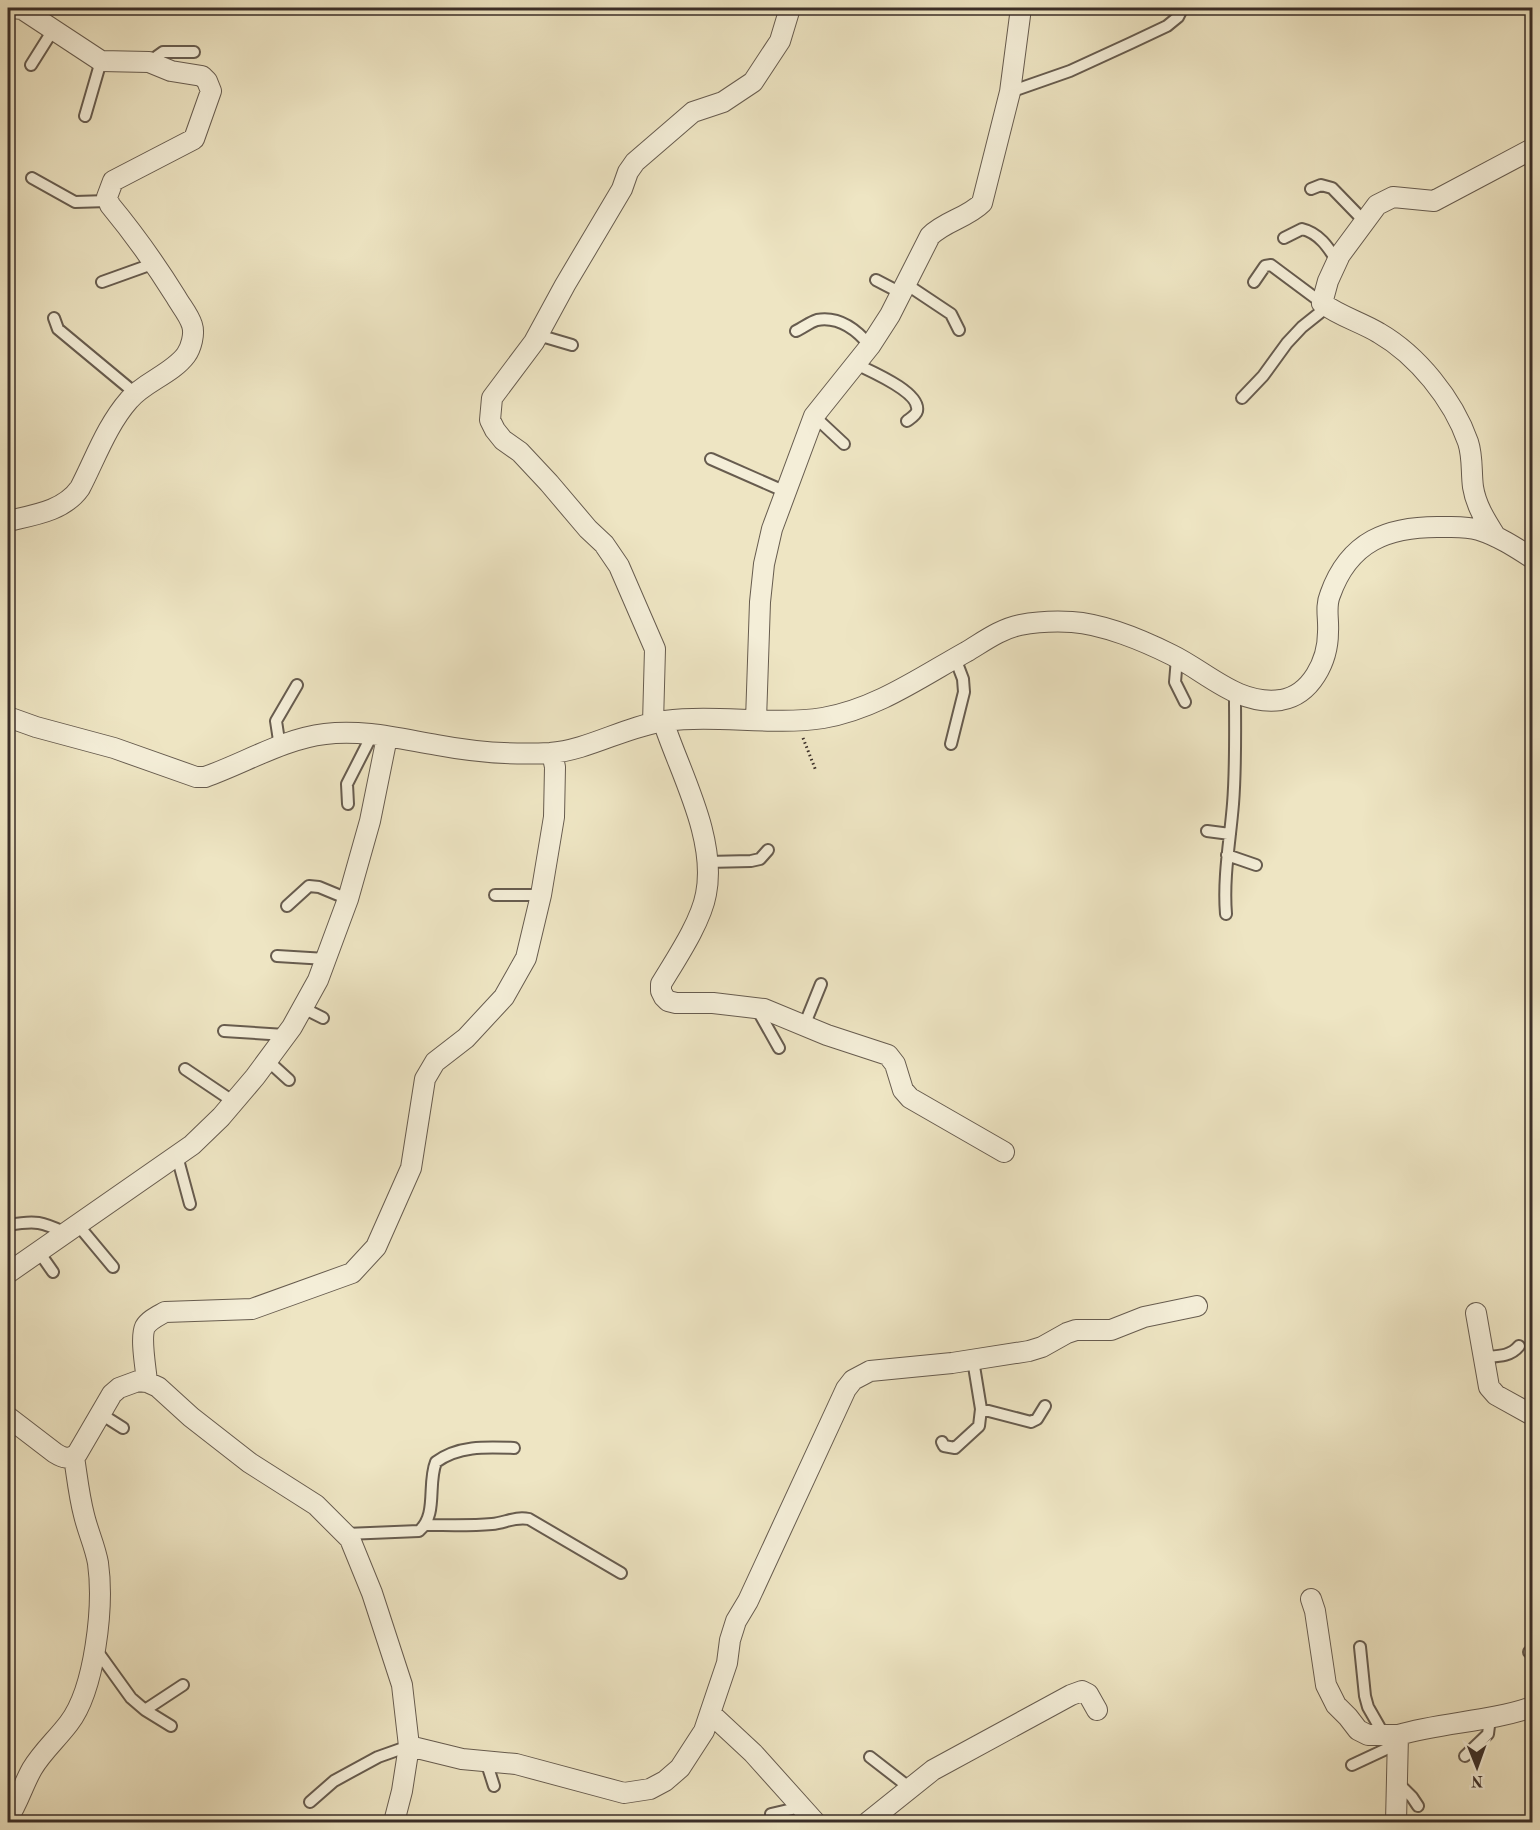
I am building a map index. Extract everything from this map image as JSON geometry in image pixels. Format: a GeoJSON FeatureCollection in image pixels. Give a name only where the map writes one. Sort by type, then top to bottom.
{"type":"FeatureCollection","features":[{"type":"Feature","properties":{"kind":"street"},"geometry":{"type":"LineString","coordinates":[[8,521],[45,512],[73,499],[116,417],[135,393],[185,356],[193,337],[192,325],[155,263],[107,197],[113,181],[194,139],[211,91],[202,76],[171,71],[149,62],[101,61],[22,9],[12,8]]}},
{"type":"Feature","properties":{"kind":"street"},"geometry":{"type":"LineString","coordinates":[[790,8],[780,41],[753,82],[723,102],[693,112],[634,162],[622,189],[538,335],[492,398],[490,420],[503,440],[520,452],[604,544],[619,566],[655,649],[658,722],[697,807],[707,862],[706,896],[684,946],[661,984],[661,992],[668,1001],[676,1003],[713,1003],[764,1009],[804,1026],[888,1055],[895,1064],[903,1090],[910,1098],[1004,1152]]}},
{"type":"Feature","properties":{"kind":"street"},"geometry":{"type":"LineString","coordinates":[[756,720],[758,631],[764,564],[772,529],[814,416],[870,346],[890,315],[930,237],[939,228],[970,213],[982,203],[1010,92],[1021,8]]}},
{"type":"Feature","properties":{"kind":"street"},"geometry":{"type":"LineString","coordinates":[[1496,537],[1481,514],[1476,497],[1471,457],[1463,429],[1438,388],[1400,348],[1379,333],[1325,305],[1328,281],[1337,261],[1377,205],[1393,197],[1434,201],[1533,149]]}},
{"type":"Feature","properties":{"kind":"street"},"geometry":{"type":"LineString","coordinates":[[8,717],[114,748],[196,777],[214,774],[307,737],[326,734],[380,736],[479,751],[552,753],[658,722],[795,720],[821,718],[858,709],[890,695],[999,633],[1019,625],[1074,622],[1114,632],[1177,658],[1235,693],[1267,701],[1297,695],[1312,680],[1324,659],[1327,646],[1328,598],[1354,553],[1366,542],[1394,531],[1422,526],[1464,527],[1477,529],[1529,552]]}},
{"type":"Feature","properties":{"kind":"street"},"geometry":{"type":"LineString","coordinates":[[8,1273],[177,1156],[199,1138],[234,1102],[285,1035],[318,980],[348,898],[370,821],[380,736]]}},
{"type":"Feature","properties":{"kind":"street"},"geometry":{"type":"LineString","coordinates":[[147,1382],[143,1336],[146,1327],[165,1312],[252,1309],[352,1274],[376,1246],[411,1168],[425,1079],[435,1062],[466,1038],[504,997],[526,958],[541,895],[554,817],[556,794],[552,753]]}},
{"type":"Feature","properties":{"kind":"street"},"geometry":{"type":"LineString","coordinates":[[409,1746],[462,1758],[516,1764],[624,1793],[650,1789],[665,1781],[680,1768],[704,1731],[727,1663],[729,1640],[736,1621],[753,1590],[846,1389],[853,1380],[870,1371],[973,1360],[1029,1351],[1076,1330],[1111,1330],[1144,1317],[1197,1305]]}},
{"type":"Feature","properties":{"kind":"street"},"geometry":{"type":"LineString","coordinates":[[1476,1313],[1489,1387],[1496,1395],[1533,1415]]}},
{"type":"Feature","properties":{"kind":"street"},"geometry":{"type":"LineString","coordinates":[[8,1818],[32,1769],[52,1741],[69,1724],[81,1704],[95,1647],[98,1625],[98,1566],[95,1545],[84,1517],[74,1457],[118,1388],[138,1381],[147,1382],[158,1388],[250,1463],[316,1505],[346,1534],[356,1551],[402,1685],[409,1746],[402,1791],[394,1822]]}},
{"type":"Feature","properties":{"kind":"street"},"geometry":{"type":"LineString","coordinates":[[8,1417],[63,1458],[74,1457]]}},
{"type":"Feature","properties":{"kind":"street"},"geometry":{"type":"LineString","coordinates":[[1311,1599],[1315,1611],[1326,1685],[1330,1695],[1358,1730],[1368,1735],[1393,1738],[1421,1728],[1505,1716],[1532,1708]]}},
{"type":"Feature","properties":{"kind":"street"},"geometry":{"type":"LineString","coordinates":[[868,1822],[933,1770],[1071,1695],[1082,1690],[1088,1694],[1097,1710]]}},
{"type":"Feature","properties":{"kind":"street"},"geometry":{"type":"LineString","coordinates":[[710,1713],[753,1754],[815,1822]]}},
{"type":"Feature","properties":{"kind":"street"},"geometry":{"type":"LineString","coordinates":[[1393,1738],[1397,1782],[1396,1822]]}},
{"type":"Feature","properties":{"kind":"lane"},"geometry":{"type":"LineString","coordinates":[[1010,92],[1070,71],[1167,26],[1178,17],[1182,9]]}},
{"type":"Feature","properties":{"kind":"lane"},"geometry":{"type":"LineString","coordinates":[[31,65],[53,30]]}},
{"type":"Feature","properties":{"kind":"lane"},"geometry":{"type":"LineString","coordinates":[[149,62],[163,52],[194,52]]}},
{"type":"Feature","properties":{"kind":"lane"},"geometry":{"type":"LineString","coordinates":[[85,116],[101,61]]}},
{"type":"Feature","properties":{"kind":"lane"},"geometry":{"type":"LineString","coordinates":[[32,177],[75,202],[108,201]]}},
{"type":"Feature","properties":{"kind":"lane"},"geometry":{"type":"LineString","coordinates":[[1311,189],[1322,185],[1332,188],[1365,222]]}},
{"type":"Feature","properties":{"kind":"lane"},"geometry":{"type":"LineString","coordinates":[[1284,238],[1302,229],[1310,231],[1324,242],[1337,261]]}},
{"type":"Feature","properties":{"kind":"lane"},"geometry":{"type":"LineString","coordinates":[[102,282],[155,263]]}},
{"type":"Feature","properties":{"kind":"lane"},"geometry":{"type":"LineString","coordinates":[[1242,398],[1263,376],[1287,343],[1325,305],[1271,265],[1265,266],[1254,282]]}},
{"type":"Feature","properties":{"kind":"lane"},"geometry":{"type":"LineString","coordinates":[[876,280],[903,288],[951,314],[959,330]]}},
{"type":"Feature","properties":{"kind":"lane"},"geometry":{"type":"LineString","coordinates":[[54,318],[58,329],[135,393]]}},
{"type":"Feature","properties":{"kind":"lane"},"geometry":{"type":"LineString","coordinates":[[796,331],[816,320],[829,320],[842,323],[859,332],[870,346]]}},
{"type":"Feature","properties":{"kind":"lane"},"geometry":{"type":"LineString","coordinates":[[538,335],[572,345]]}},
{"type":"Feature","properties":{"kind":"lane"},"geometry":{"type":"LineString","coordinates":[[856,364],[887,380],[914,399],[916,414],[907,421]]}},
{"type":"Feature","properties":{"kind":"lane"},"geometry":{"type":"LineString","coordinates":[[814,416],[844,444]]}},
{"type":"Feature","properties":{"kind":"lane"},"geometry":{"type":"LineString","coordinates":[[711,459],[786,492]]}},
{"type":"Feature","properties":{"kind":"lane"},"geometry":{"type":"LineString","coordinates":[[951,744],[964,692],[963,679],[955,658]]}},
{"type":"Feature","properties":{"kind":"lane"},"geometry":{"type":"LineString","coordinates":[[1177,658],[1175,682],[1185,702]]}},
{"type":"Feature","properties":{"kind":"lane"},"geometry":{"type":"LineString","coordinates":[[280,747],[276,722],[297,685]]}},
{"type":"Feature","properties":{"kind":"lane"},"geometry":{"type":"LineString","coordinates":[[1226,914],[1224,893],[1234,784],[1235,693]]}},
{"type":"Feature","properties":{"kind":"lane"},"geometry":{"type":"LineString","coordinates":[[348,804],[347,783],[380,736]]}},
{"type":"Feature","properties":{"kind":"lane"},"geometry":{"type":"LineString","coordinates":[[1207,831],[1230,834]]}},
{"type":"Feature","properties":{"kind":"lane"},"geometry":{"type":"LineString","coordinates":[[707,862],[751,861],[760,859],[768,850]]}},
{"type":"Feature","properties":{"kind":"lane"},"geometry":{"type":"LineString","coordinates":[[1227,855],[1256,865]]}},
{"type":"Feature","properties":{"kind":"lane"},"geometry":{"type":"LineString","coordinates":[[287,906],[309,886],[315,885],[348,898]]}},
{"type":"Feature","properties":{"kind":"lane"},"geometry":{"type":"LineString","coordinates":[[495,895],[541,895]]}},
{"type":"Feature","properties":{"kind":"lane"},"geometry":{"type":"LineString","coordinates":[[277,956],[326,958]]}},
{"type":"Feature","properties":{"kind":"lane"},"geometry":{"type":"LineString","coordinates":[[804,1026],[821,984]]}},
{"type":"Feature","properties":{"kind":"lane"},"geometry":{"type":"LineString","coordinates":[[303,1008],[323,1018]]}},
{"type":"Feature","properties":{"kind":"lane"},"geometry":{"type":"LineString","coordinates":[[757,1009],[779,1048]]}},
{"type":"Feature","properties":{"kind":"lane"},"geometry":{"type":"LineString","coordinates":[[224,1031],[285,1035]]}},
{"type":"Feature","properties":{"kind":"lane"},"geometry":{"type":"LineString","coordinates":[[267,1060],[289,1080]]}},
{"type":"Feature","properties":{"kind":"lane"},"geometry":{"type":"LineString","coordinates":[[185,1069],[234,1102]]}},
{"type":"Feature","properties":{"kind":"lane"},"geometry":{"type":"LineString","coordinates":[[177,1156],[190,1204]]}},
{"type":"Feature","properties":{"kind":"lane"},"geometry":{"type":"LineString","coordinates":[[9,1225],[39,1221],[72,1229],[113,1267]]}},
{"type":"Feature","properties":{"kind":"lane"},"geometry":{"type":"LineString","coordinates":[[39,1252],[53,1272]]}},
{"type":"Feature","properties":{"kind":"lane"},"geometry":{"type":"LineString","coordinates":[[1484,1357],[1509,1354],[1519,1346]]}},
{"type":"Feature","properties":{"kind":"lane"},"geometry":{"type":"LineString","coordinates":[[942,1442],[944,1446],[955,1448],[979,1426],[981,1409],[973,1360]]}},
{"type":"Feature","properties":{"kind":"lane"},"geometry":{"type":"LineString","coordinates":[[981,1409],[1032,1422],[1037,1419],[1045,1407]]}},
{"type":"Feature","properties":{"kind":"lane"},"geometry":{"type":"LineString","coordinates":[[101,1414],[123,1428]]}},
{"type":"Feature","properties":{"kind":"lane"},"geometry":{"type":"LineString","coordinates":[[426,1525],[436,1462],[470,1448],[514,1448]]}},
{"type":"Feature","properties":{"kind":"lane"},"geometry":{"type":"LineString","coordinates":[[346,1534],[410,1533],[419,1531],[426,1525],[491,1524],[514,1518],[529,1519],[621,1573]]}},
{"type":"Feature","properties":{"kind":"lane"},"geometry":{"type":"LineString","coordinates":[[95,1647],[131,1698],[145,1710],[171,1726]]}},
{"type":"Feature","properties":{"kind":"lane"},"geometry":{"type":"LineString","coordinates":[[1352,1765],[1393,1738],[1368,1707],[1360,1647]]}},
{"type":"Feature","properties":{"kind":"lane"},"geometry":{"type":"LineString","coordinates":[[145,1710],[183,1685]]}},
{"type":"Feature","properties":{"kind":"lane"},"geometry":{"type":"LineString","coordinates":[[1465,1756],[1488,1734],[1490,1718]]}},
{"type":"Feature","properties":{"kind":"lane"},"geometry":{"type":"LineString","coordinates":[[310,1802],[334,1780],[378,1757],[409,1746]]}},
{"type":"Feature","properties":{"kind":"lane"},"geometry":{"type":"LineString","coordinates":[[870,1757],[910,1788]]}},
{"type":"Feature","properties":{"kind":"lane"},"geometry":{"type":"LineString","coordinates":[[486,1761],[494,1785]]}},
{"type":"Feature","properties":{"kind":"lane"},"geometry":{"type":"LineString","coordinates":[[1397,1782],[1418,1806]]}},
{"type":"Feature","properties":{"kind":"lane"},"geometry":{"type":"LineString","coordinates":[[771,1814],[801,1807]]}},
{"type":"Feature","properties":{"kind":"path"},"geometry":{"type":"LineString","coordinates":[[795,720],[816,771]]}}]}
